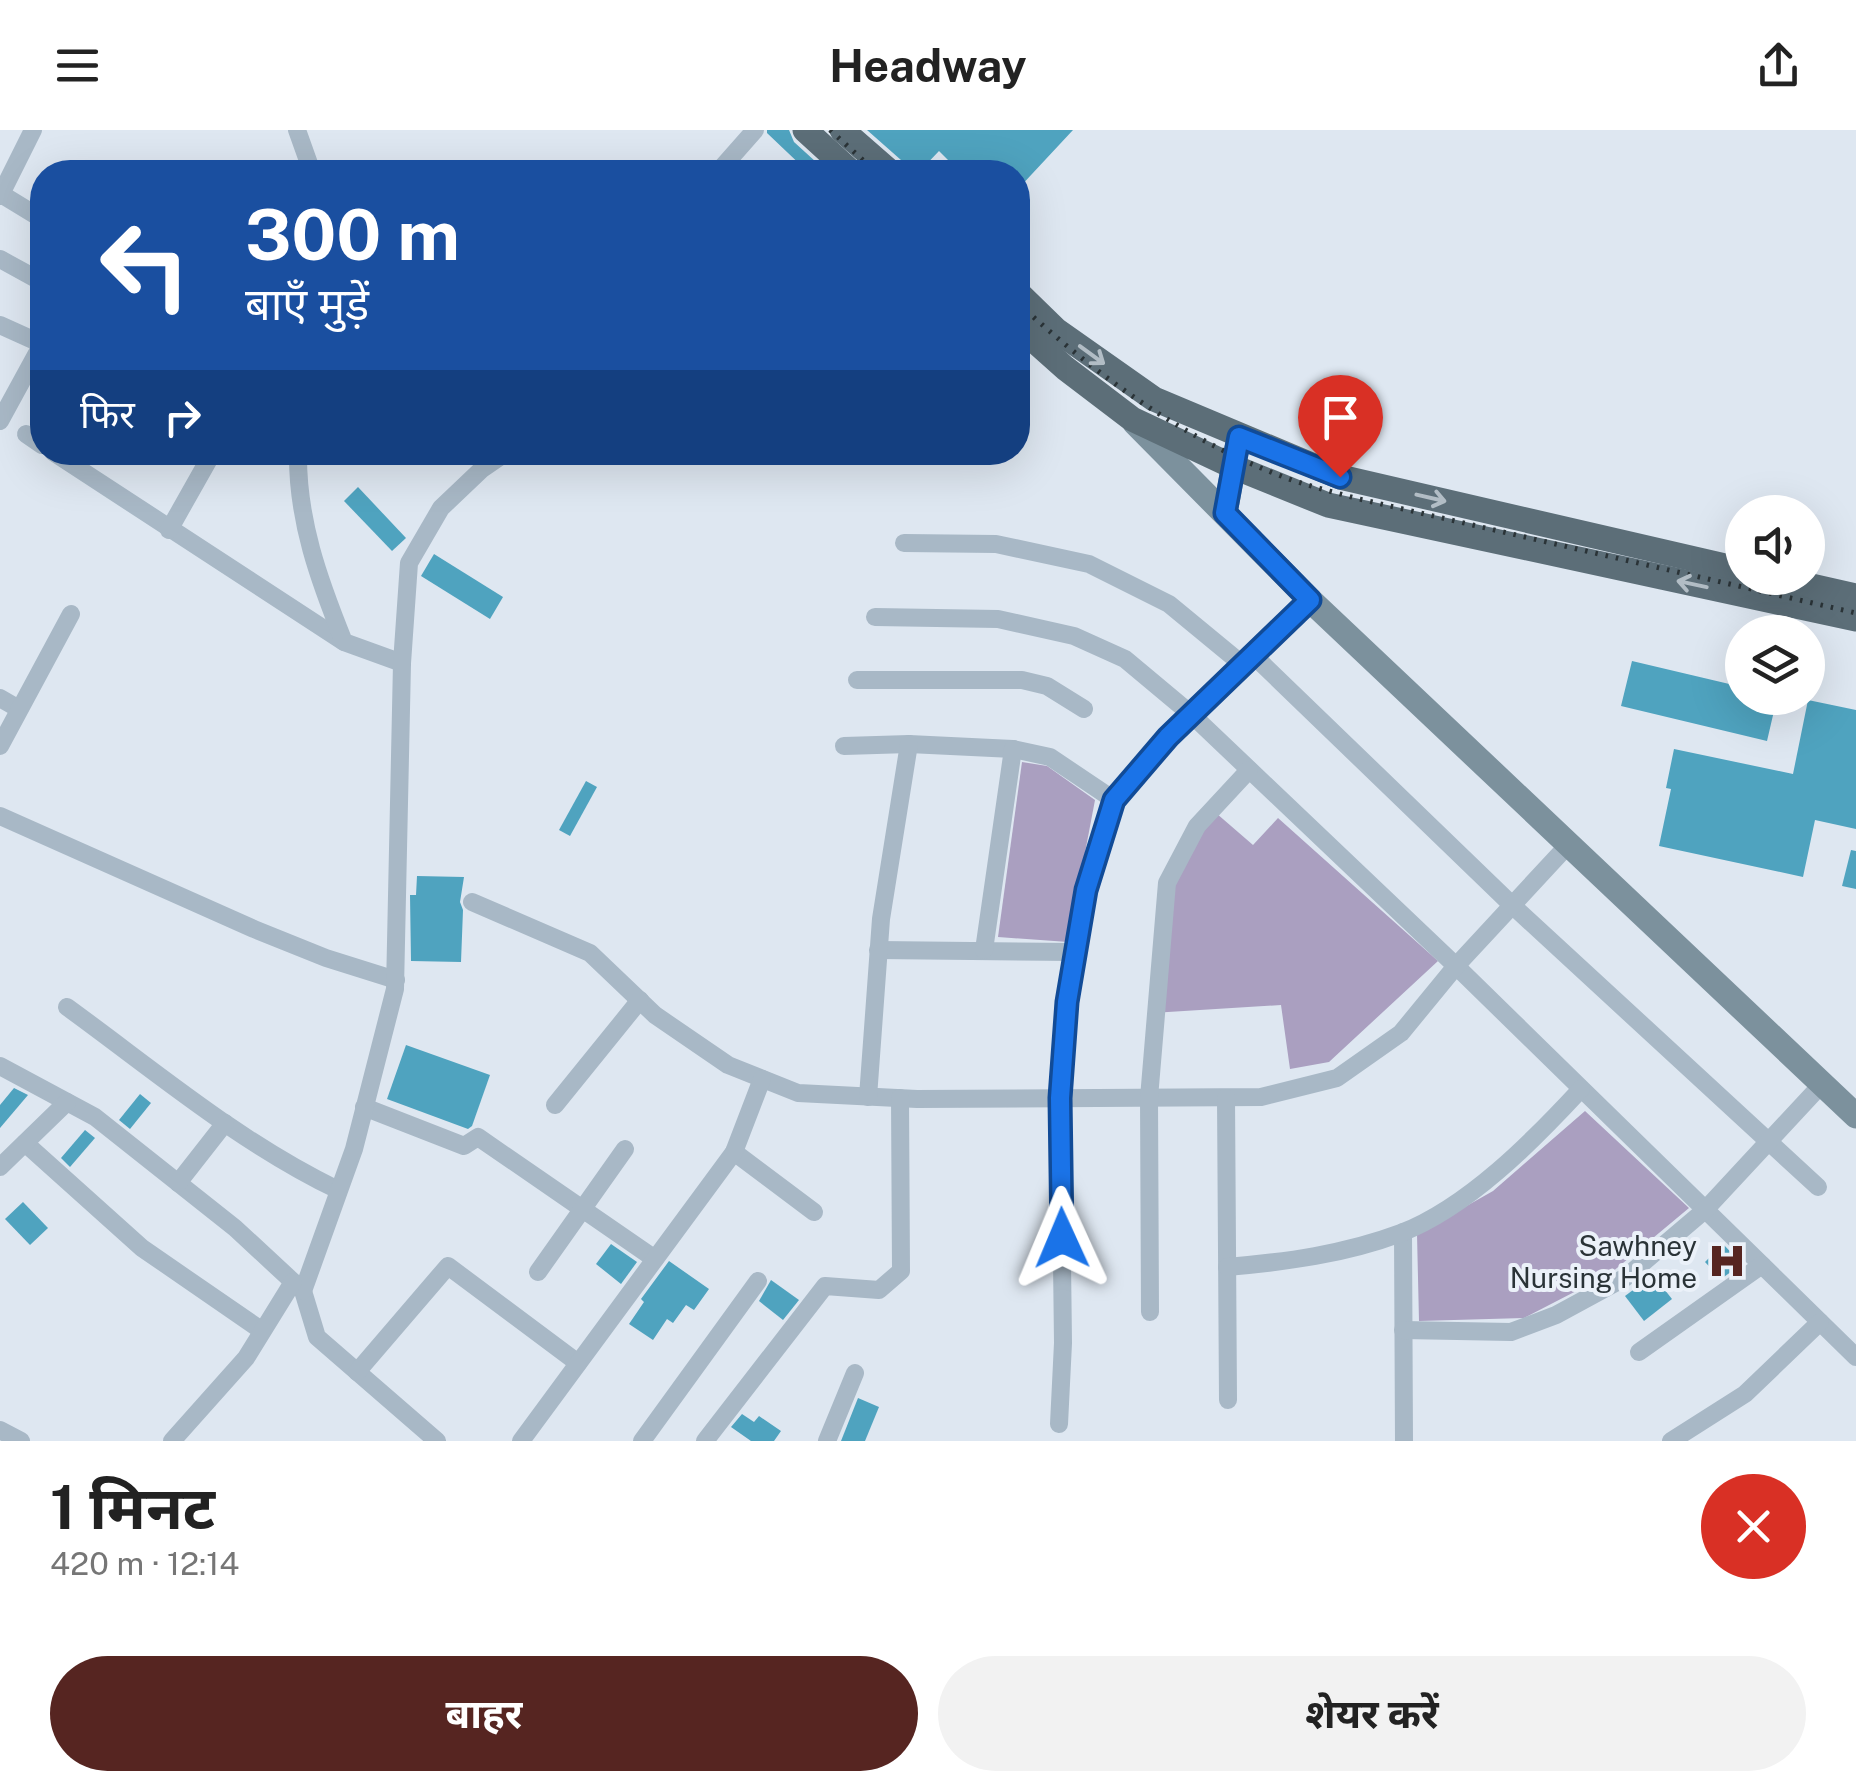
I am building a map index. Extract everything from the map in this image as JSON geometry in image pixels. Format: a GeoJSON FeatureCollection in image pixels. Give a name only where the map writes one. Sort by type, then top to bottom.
{"type":"FeatureCollection","features":[{"type":"Feature","properties":{"kind":"main road"},"geometry":{"type":"LineString","coordinates":[[805,130],[838,160]]}},
{"type":"Feature","properties":{"kind":"main road"},"geometry":{"type":"LineString","coordinates":[[842,130],[876,160]]}},
{"type":"Feature","properties":{"kind":"main road"},"geometry":{"type":"LineString","coordinates":[[1030,305],[1056,330],[1154,399],[1340,477],[1725,566]]}},
{"type":"Feature","properties":{"kind":"main road"},"geometry":{"type":"LineString","coordinates":[[1030,337],[1132,419],[1310,600],[1856,1116]]}},
{"type":"Feature","properties":{"kind":"main road"},"geometry":{"type":"LineString","coordinates":[[1132,419],[1328,505],[1856,619]]}},
{"type":"Feature","properties":{"kind":"main road"},"geometry":{"type":"LineString","coordinates":[[1225,513],[1239,437]]}},
{"type":"Feature","properties":{"kind":"main road"},"geometry":{"type":"LineString","coordinates":[[1825,589],[1856,596]]}},
{"type":"Feature","properties":{"kind":"street"},"geometry":{"type":"LineString","coordinates":[[30,211],[1,195],[33,130]]}},
{"type":"Feature","properties":{"kind":"street"},"geometry":{"type":"LineString","coordinates":[[298,130],[308,160]]}},
{"type":"Feature","properties":{"kind":"street"},"geometry":{"type":"LineString","coordinates":[[729,160],[755,130]]}},
{"type":"Feature","properties":{"kind":"street"},"geometry":{"type":"LineString","coordinates":[[0,259],[30,275]]}},
{"type":"Feature","properties":{"kind":"street"},"geometry":{"type":"LineString","coordinates":[[0,325],[30,339]]}},
{"type":"Feature","properties":{"kind":"street"},"geometry":{"type":"LineString","coordinates":[[0,420],[30,366]]}},
{"type":"Feature","properties":{"kind":"street"},"geometry":{"type":"LineString","coordinates":[[26,434],[30,437]]}},
{"type":"Feature","properties":{"kind":"street"},"geometry":{"type":"LineString","coordinates":[[73,465],[344,642],[402,664]]}},
{"type":"Feature","properties":{"kind":"street"},"geometry":{"type":"LineString","coordinates":[[169,530],[206,465]]}},
{"type":"Feature","properties":{"kind":"street"},"geometry":{"type":"LineString","coordinates":[[299,465],[303,525],[344,642]]}},
{"type":"Feature","properties":{"kind":"street"},"geometry":{"type":"LineString","coordinates":[[172,1441],[246,1358],[261,1330],[298,1287],[338,1190],[396,980],[402,664],[410,563],[441,508],[488,465]]}},
{"type":"Feature","properties":{"kind":"street"},"geometry":{"type":"LineString","coordinates":[[904,543],[996,544],[1089,564],[1170,604],[1248,660],[1818,1187]]}},
{"type":"Feature","properties":{"kind":"street"},"geometry":{"type":"LineString","coordinates":[[1059,1424],[1060,1098],[1067,1002],[1086,890],[1114,800],[1192,715],[1310,600]]}},
{"type":"Feature","properties":{"kind":"street"},"geometry":{"type":"LineString","coordinates":[[0,746],[71,614]]}},
{"type":"Feature","properties":{"kind":"street"},"geometry":{"type":"LineString","coordinates":[[875,617],[998,618],[1074,636],[1124,659],[1192,715],[1456,966],[1856,1358]]}},
{"type":"Feature","properties":{"kind":"street"},"geometry":{"type":"LineString","coordinates":[[857,680],[1022,680],[1048,686],[1084,708]]}},
{"type":"Feature","properties":{"kind":"street"},"geometry":{"type":"LineString","coordinates":[[0,698],[20,709]]}},
{"type":"Feature","properties":{"kind":"street"},"geometry":{"type":"LineString","coordinates":[[844,746],[909,744],[1012,750],[1050,757],[1114,800]]}},
{"type":"Feature","properties":{"kind":"street"},"geometry":{"type":"LineString","coordinates":[[868,1096],[878,950],[909,744]]}},
{"type":"Feature","properties":{"kind":"street"},"geometry":{"type":"LineString","coordinates":[[984,950],[1012,750]]}},
{"type":"Feature","properties":{"kind":"street"},"geometry":{"type":"LineString","coordinates":[[1150,1312],[1149,1098],[1167,883],[1197,826],[1249,770]]}},
{"type":"Feature","properties":{"kind":"street"},"geometry":{"type":"LineString","coordinates":[[0,816],[254,929],[396,980]]}},
{"type":"Feature","properties":{"kind":"street"},"geometry":{"type":"LineString","coordinates":[[472,902],[590,952],[656,1015],[728,1065],[798,1092],[900,1098],[1261,1098],[1337,1078],[1401,1033],[1456,966],[1569,844]]}},
{"type":"Feature","properties":{"kind":"street"},"geometry":{"type":"LineString","coordinates":[[878,950],[1074,952]]}},
{"type":"Feature","properties":{"kind":"street"},"geometry":{"type":"LineString","coordinates":[[555,1105],[640,1000]]}},
{"type":"Feature","properties":{"kind":"street"},"geometry":{"type":"LineString","coordinates":[[66,1007],[225,1123],[296,1170],[338,1190]]}},
{"type":"Feature","properties":{"kind":"street"},"geometry":{"type":"LineString","coordinates":[[0,1066],[95,1116],[235,1228],[298,1287],[317,1337],[437,1441]]}},
{"type":"Feature","properties":{"kind":"street"},"geometry":{"type":"LineString","coordinates":[[521,1441],[734,1152],[762,1078]]}},
{"type":"Feature","properties":{"kind":"street"},"geometry":{"type":"LineString","coordinates":[[1404,1330],[1510,1332],[1556,1315],[1626,1277],[1705,1210],[1822,1084]]}},
{"type":"Feature","properties":{"kind":"street"},"geometry":{"type":"LineString","coordinates":[[1227,1267],[1305,1260],[1403,1232],[1472,1191],[1541,1132],[1581,1089]]}},
{"type":"Feature","properties":{"kind":"street"},"geometry":{"type":"LineString","coordinates":[[705,1441],[825,1286],[879,1290],[901,1271],[900,1098]]}},
{"type":"Feature","properties":{"kind":"street"},"geometry":{"type":"LineString","coordinates":[[1226,1098],[1228,1400]]}},
{"type":"Feature","properties":{"kind":"street"},"geometry":{"type":"LineString","coordinates":[[0,1167],[67,1102]]}},
{"type":"Feature","properties":{"kind":"street"},"geometry":{"type":"LineString","coordinates":[[364,1107],[464,1146],[478,1138],[655,1260]]}},
{"type":"Feature","properties":{"kind":"street"},"geometry":{"type":"LineString","coordinates":[[178,1183],[225,1123]]}},
{"type":"Feature","properties":{"kind":"street"},"geometry":{"type":"LineString","coordinates":[[24,1143],[142,1248],[261,1330]]}},
{"type":"Feature","properties":{"kind":"street"},"geometry":{"type":"LineString","coordinates":[[538,1272],[625,1148]]}},
{"type":"Feature","properties":{"kind":"street"},"geometry":{"type":"LineString","coordinates":[[734,1152],[814,1212]]}},
{"type":"Feature","properties":{"kind":"street"},"geometry":{"type":"LineString","coordinates":[[1403,1232],[1404,1441]]}},
{"type":"Feature","properties":{"kind":"street"},"geometry":{"type":"LineString","coordinates":[[1639,1352],[1762,1265]]}},
{"type":"Feature","properties":{"kind":"street"},"geometry":{"type":"LineString","coordinates":[[357,1372],[448,1266],[578,1363]]}},
{"type":"Feature","properties":{"kind":"street"},"geometry":{"type":"LineString","coordinates":[[642,1441],[758,1281]]}},
{"type":"Feature","properties":{"kind":"street"},"geometry":{"type":"LineString","coordinates":[[1671,1441],[1745,1394],[1820,1322]]}},
{"type":"Feature","properties":{"kind":"street"},"geometry":{"type":"LineString","coordinates":[[827,1441],[855,1372]]}},
{"type":"Feature","properties":{"kind":"street"},"geometry":{"type":"LineString","coordinates":[[0,1430],[21,1441]]}},
{"type":"Feature","properties":{"kind":"shaded area"},"geometry":{"type":"Polygon","coordinates":[[[1022,762],[1047,766],[1095,800],[1068,942],[998,937],[1022,762]]]}},
{"type":"Feature","properties":{"kind":"shaded area"},"geometry":{"type":"Polygon","coordinates":[[[1216,813],[1253,845],[1278,818],[1438,961],[1329,1062],[1290,1069],[1281,1005],[1152,1013],[1178,857],[1216,813]]]}},
{"type":"Feature","properties":{"kind":"shaded area"},"geometry":{"type":"Polygon","coordinates":[[[1585,1111],[1689,1208],[1611,1273],[1524,1318],[1419,1321],[1417,1234],[1493,1191],[1585,1111]]]}},
{"type":"Feature","properties":{"kind":"building"},"geometry":{"type":"Polygon","coordinates":[[[789,130],[794,142],[814,160],[795,160],[767,133],[789,130]]]}},
{"type":"Feature","properties":{"kind":"building"},"geometry":{"type":"Polygon","coordinates":[[[867,130],[1073,130],[1030,176],[1030,160],[948,160],[939,151],[930,160],[901,160],[867,130]]]}},
{"type":"Feature","properties":{"kind":"building"},"geometry":{"type":"Polygon","coordinates":[[[358,487],[406,538],[392,551],[344,501],[358,487]]]}},
{"type":"Feature","properties":{"kind":"building"},"geometry":{"type":"Polygon","coordinates":[[[434,554],[503,597],[490,619],[421,576],[434,554]]]}},
{"type":"Feature","properties":{"kind":"building"},"geometry":{"type":"Polygon","coordinates":[[[1632,661],[1725,683],[1725,715],[1773,715],[1767,741],[1621,706],[1632,661]]]}},
{"type":"Feature","properties":{"kind":"building"},"geometry":{"type":"Polygon","coordinates":[[[1825,704],[1856,710],[1856,829],[1815,820],[1803,877],[1659,846],[1671,789],[1666,788],[1674,749],[1793,774],[1805,715],[1825,715],[1825,704]]]}},
{"type":"Feature","properties":{"kind":"building"},"geometry":{"type":"Polygon","coordinates":[[[586,781],[597,787],[570,836],[559,830],[586,781]]]}},
{"type":"Feature","properties":{"kind":"building"},"geometry":{"type":"Polygon","coordinates":[[[1851,850],[1856,851],[1856,889],[1842,886],[1851,850]]]}},
{"type":"Feature","properties":{"kind":"building"},"geometry":{"type":"Polygon","coordinates":[[[417,876],[464,877],[460,902],[461,962],[411,961],[410,895],[416,895],[417,876]]]}},
{"type":"Feature","properties":{"kind":"building"},"geometry":{"type":"Polygon","coordinates":[[[406,1045],[490,1075],[472,1126],[468,1129],[387,1099],[406,1045]]]}},
{"type":"Feature","properties":{"kind":"building"},"geometry":{"type":"Polygon","coordinates":[[[14,1088],[28,1095],[0,1128],[0,1105],[14,1088]]]}},
{"type":"Feature","properties":{"kind":"building"},"geometry":{"type":"Polygon","coordinates":[[[140,1094],[151,1103],[130,1129],[119,1120],[140,1094]]]}},
{"type":"Feature","properties":{"kind":"building"},"geometry":{"type":"Polygon","coordinates":[[[85,1130],[95,1138],[70,1167],[61,1158],[85,1130]]]}},
{"type":"Feature","properties":{"kind":"building"},"geometry":{"type":"Polygon","coordinates":[[[23,1202],[48,1228],[30,1245],[5,1219],[23,1202]]]}},
{"type":"Feature","properties":{"kind":"building"},"geometry":{"type":"Polygon","coordinates":[[[611,1244],[637,1262],[621,1284],[596,1264],[611,1244]]]}},
{"type":"Feature","properties":{"kind":"building"},"geometry":{"type":"Polygon","coordinates":[[[1723,1244],[1742,1264],[1721,1279],[1705,1262],[1723,1244]]]}},
{"type":"Feature","properties":{"kind":"building"},"geometry":{"type":"Polygon","coordinates":[[[669,1261],[709,1289],[694,1310],[686,1305],[673,1323],[667,1319],[653,1340],[629,1324],[644,1302],[641,1299],[669,1261]]]}},
{"type":"Feature","properties":{"kind":"building"},"geometry":{"type":"Polygon","coordinates":[[[1653,1275],[1672,1299],[1644,1321],[1625,1296],[1653,1275]]]}},
{"type":"Feature","properties":{"kind":"building"},"geometry":{"type":"Polygon","coordinates":[[[771,1280],[799,1300],[783,1320],[759,1301],[771,1280]]]}},
{"type":"Feature","properties":{"kind":"building"},"geometry":{"type":"Polygon","coordinates":[[[858,1398],[879,1407],[865,1441],[841,1441],[858,1398]]]}},
{"type":"Feature","properties":{"kind":"building"},"geometry":{"type":"Polygon","coordinates":[[[742,1414],[754,1422],[759,1416],[781,1431],[774,1441],[751,1441],[731,1427],[742,1414]]]}},
{"type":"Feature","properties":{"kind":"railway"},"geometry":{"type":"LineString","coordinates":[[830,130],[863,160]]}},
{"type":"Feature","properties":{"kind":"railway"},"geometry":{"type":"LineString","coordinates":[[1030,313],[1141,402],[1209,443],[1290,479],[1355,498],[1856,613]]}},
{"type":"Feature","properties":{"kind":"place","name":"Sawhney Nursing Home"},"geometry":{"type":"Point","coordinates":[1727,1261]}},
{"type":"Feature","properties":{"kind":"route"},"geometry":{"type":"LineString","coordinates":[[1062,1238],[1060,1098],[1067,1002],[1086,890],[1114,800],[1168,737],[1310,600],[1225,513],[1239,437],[1340,477]]}}]}
